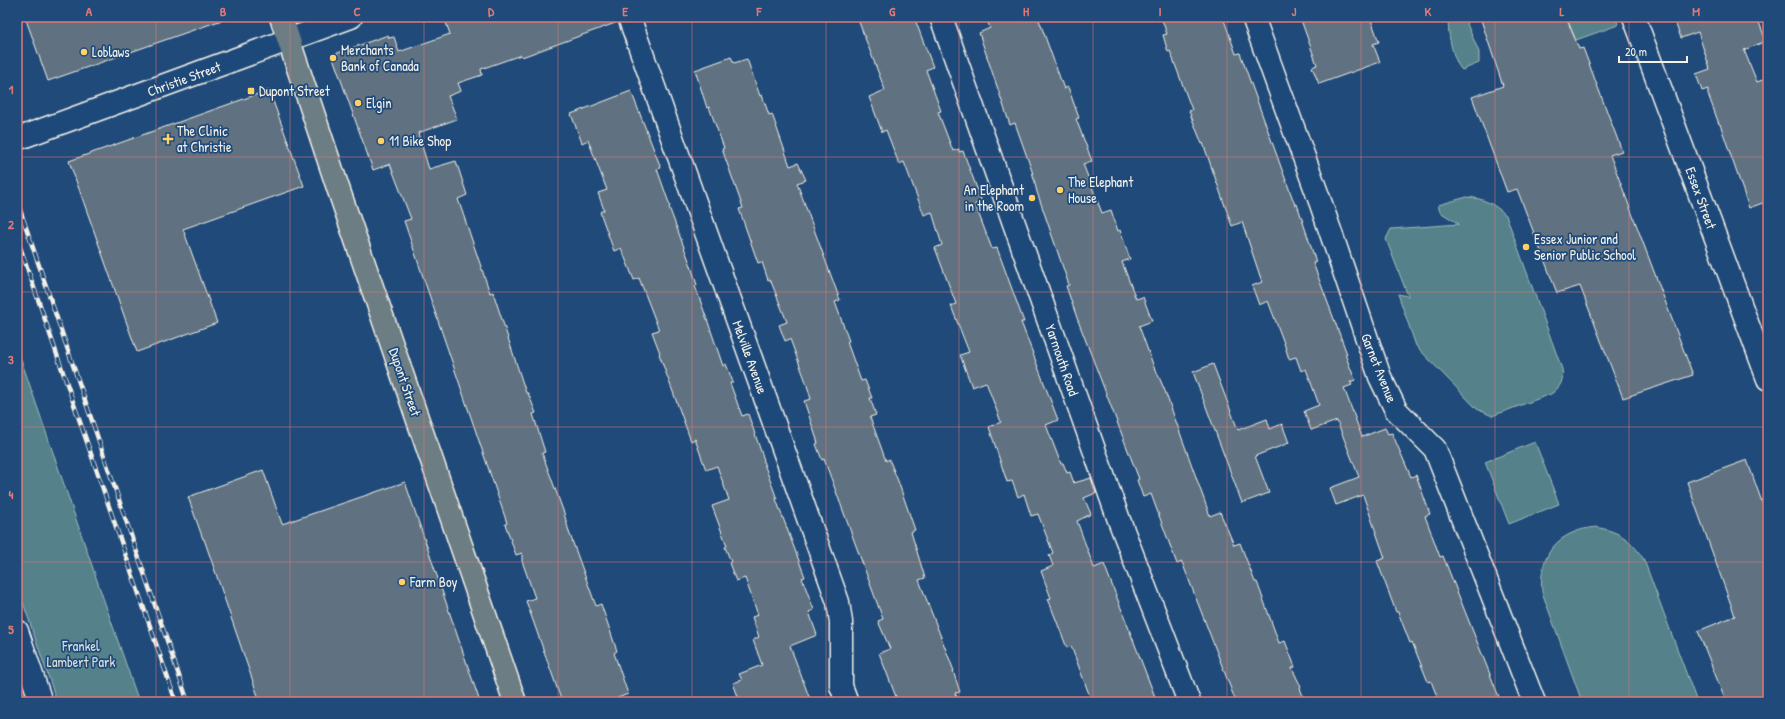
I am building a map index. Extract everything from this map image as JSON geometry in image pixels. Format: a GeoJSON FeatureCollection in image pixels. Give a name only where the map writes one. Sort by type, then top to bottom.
{"type":"FeatureCollection","features":[{"type":"Feature","properties":{"kind":"main road","name":"Dupont Street"},"geometry":{"type":"LineString","coordinates":[[281,17],[515,702]]}},
{"type":"Feature","properties":{"kind":"street","name":"Christie Street"},"geometry":{"type":"LineString","coordinates":[[17,139],[351,17]]}},
{"type":"Feature","properties":{"kind":"street","name":"Melville Avenue"},"geometry":{"type":"LineString","coordinates":[[628,17],[838,602],[841,622],[841,686],[847,702]]}},
{"type":"Feature","properties":{"kind":"street","name":"Yarmouth Road"},"geometry":{"type":"LineString","coordinates":[[941,17],[1119,520],[1188,702]]}},
{"type":"Feature","properties":{"kind":"street","name":"Garnet Avenue"},"geometry":{"type":"LineString","coordinates":[[1253,17],[1321,204],[1380,377],[1396,410],[1435,449],[1534,702]]}},
{"type":"Feature","properties":{"kind":"street","name":"Essex Street"},"geometry":{"type":"LineString","coordinates":[[1634,17],[1768,379]]}},
{"type":"Feature","properties":{"kind":"street"},"geometry":{"type":"LineString","coordinates":[[17,631],[41,702]]}},
{"type":"Feature","properties":{"kind":"green space"},"geometry":{"type":"Polygon","coordinates":[[[1449,17],[1464,17],[1479,52],[1479,63],[1462,70],[1459,66],[1451,45],[1448,29],[1449,17]]]}},
{"type":"Feature","properties":{"kind":"green space"},"geometry":{"type":"Polygon","coordinates":[[[1566,17],[1616,17],[1618,25],[1576,40],[1566,17]]]}},
{"type":"Feature","properties":{"kind":"green space"},"geometry":{"type":"Polygon","coordinates":[[[1467,197],[1488,202],[1506,215],[1563,373],[1561,383],[1551,394],[1492,416],[1477,409],[1416,346],[1398,294],[1408,296],[1386,239],[1391,229],[1459,224],[1440,212],[1438,205],[1467,197]]]}},
{"type":"Feature","properties":{"kind":"green space","name":"Frankel Lambert Park"},"geometry":{"type":"Polygon","coordinates":[[[17,348],[139,702],[57,702],[17,585],[17,348]]]}},
{"type":"Feature","properties":{"kind":"green space"},"geometry":{"type":"Polygon","coordinates":[[[1535,442],[1559,504],[1509,524],[1485,462],[1535,442]]]}},
{"type":"Feature","properties":{"kind":"green space"},"geometry":{"type":"Polygon","coordinates":[[[1596,527],[1612,531],[1624,538],[1634,547],[1644,560],[1697,702],[1582,702],[1542,592],[1542,578],[1543,566],[1547,556],[1561,539],[1583,529],[1596,527]]]}},
{"type":"Feature","properties":{"kind":"building","name":"Loblaws"},"geometry":{"type":"Polygon","coordinates":[[[25,17],[222,17],[222,20],[48,81],[25,17]]]}},
{"type":"Feature","properties":{"kind":"building"},"geometry":{"type":"Polygon","coordinates":[[[444,17],[617,17],[618,22],[522,57],[521,55],[481,69],[482,75],[458,83],[461,91],[448,96],[457,119],[418,133],[429,169],[456,161],[467,195],[458,199],[490,293],[493,292],[526,393],[528,393],[536,413],[533,414],[545,452],[542,453],[564,513],[569,532],[596,606],[601,604],[617,651],[614,653],[628,694],[608,702],[562,702],[526,601],[535,598],[522,561],[522,553],[516,555],[505,524],[507,523],[404,221],[411,219],[390,164],[373,170],[332,55],[388,35],[389,38],[394,37],[399,52],[450,34],[444,17]]]}},
{"type":"Feature","properties":{"kind":"building"},"geometry":{"type":"Polygon","coordinates":[[[857,17],[914,17],[933,67],[926,70],[941,111],[938,112],[953,151],[959,149],[959,152],[963,151],[982,202],[975,204],[992,249],[997,248],[1024,322],[1021,322],[1058,420],[1046,425],[1061,464],[1063,463],[1067,473],[1070,472],[1074,483],[1091,478],[1096,493],[1084,498],[1091,514],[1077,521],[1094,568],[1104,564],[1157,702],[1092,702],[1071,646],[1067,648],[1048,599],[1051,598],[1041,571],[1053,566],[1049,555],[1053,553],[1038,514],[1031,516],[1024,494],[1018,497],[1012,481],[1007,482],[989,427],[1001,422],[986,382],[972,387],[960,355],[969,352],[951,306],[956,304],[935,248],[942,245],[932,212],[924,215],[904,162],[899,164],[886,130],[882,132],[869,97],[885,90],[857,17]]]}},
{"type":"Feature","properties":{"kind":"building"},"geometry":{"type":"Polygon","coordinates":[[[986,17],[1038,17],[1064,89],[1068,87],[1079,118],[1076,119],[1092,161],[1083,164],[1102,213],[1111,210],[1118,231],[1120,230],[1130,259],[1122,262],[1136,299],[1143,297],[1152,321],[1139,326],[1155,370],[1165,391],[1210,516],[1220,512],[1234,545],[1240,543],[1255,582],[1257,582],[1279,643],[1285,641],[1295,667],[1292,668],[1301,687],[1300,688],[1305,702],[1236,702],[1182,562],[1177,564],[1151,494],[1143,497],[1137,480],[1139,479],[1077,318],[1066,286],[1069,285],[1037,192],[1032,171],[1015,123],[1010,125],[979,33],[990,28],[986,17]]]}},
{"type":"Feature","properties":{"kind":"building"},"geometry":{"type":"Polygon","coordinates":[[[1161,17],[1223,17],[1236,54],[1240,53],[1295,205],[1297,204],[1316,262],[1313,263],[1347,354],[1345,354],[1355,380],[1350,382],[1352,385],[1344,388],[1362,437],[1385,428],[1388,434],[1392,433],[1411,477],[1416,475],[1430,514],[1425,516],[1440,557],[1443,556],[1501,702],[1439,702],[1431,681],[1428,682],[1412,642],[1410,643],[1398,612],[1396,612],[1377,561],[1385,558],[1363,495],[1336,505],[1330,488],[1359,477],[1337,421],[1311,430],[1304,411],[1319,405],[1306,369],[1301,371],[1296,357],[1289,359],[1268,301],[1259,305],[1252,286],[1262,282],[1242,222],[1232,226],[1203,143],[1202,144],[1189,111],[1192,110],[1170,51],[1168,52],[1163,35],[1167,34],[1161,17]]]}},
{"type":"Feature","properties":{"kind":"building"},"geometry":{"type":"Polygon","coordinates":[[[1300,17],[1370,17],[1379,42],[1373,44],[1380,62],[1319,84],[1312,67],[1317,65],[1300,17]]]}},
{"type":"Feature","properties":{"kind":"building"},"geometry":{"type":"Polygon","coordinates":[[[1480,17],[1566,17],[1579,49],[1583,48],[1622,151],[1610,155],[1693,375],[1623,398],[1580,286],[1557,293],[1517,189],[1507,192],[1472,97],[1503,86],[1480,17]]]}},
{"type":"Feature","properties":{"kind":"building"},"geometry":{"type":"Polygon","coordinates":[[[1673,17],[1757,17],[1766,41],[1744,50],[1757,82],[1768,78],[1768,201],[1749,208],[1708,94],[1708,89],[1702,91],[1696,74],[1710,69],[1698,32],[1681,38],[1673,17]]]}},
{"type":"Feature","properties":{"kind":"building"},"geometry":{"type":"Polygon","coordinates":[[[731,57],[734,63],[747,59],[760,96],[762,95],[769,115],[772,114],[790,166],[798,163],[806,180],[797,183],[840,300],[835,302],[849,341],[847,342],[861,381],[865,380],[872,398],[870,398],[876,415],[870,417],[886,461],[889,459],[898,481],[915,530],[911,532],[925,578],[919,580],[954,671],[960,692],[955,693],[959,702],[898,702],[879,653],[890,649],[878,621],[883,619],[824,459],[822,460],[816,444],[818,443],[804,401],[811,399],[806,382],[790,339],[785,341],[779,325],[787,322],[770,279],[768,280],[762,262],[758,263],[739,209],[743,208],[722,149],[724,148],[709,107],[707,108],[695,70],[731,57]]]}},
{"type":"Feature","properties":{"kind":"building"},"geometry":{"type":"Polygon","coordinates":[[[269,90],[304,186],[183,229],[217,323],[137,352],[69,161],[269,90]]]}},
{"type":"Feature","properties":{"kind":"building"},"geometry":{"type":"Polygon","coordinates":[[[631,91],[661,168],[657,169],[670,206],[669,207],[691,266],[697,285],[695,286],[723,366],[726,364],[733,382],[730,383],[742,416],[748,414],[776,499],[805,577],[802,578],[814,610],[809,612],[817,635],[790,646],[811,702],[740,702],[733,683],[742,680],[739,674],[762,665],[753,640],[759,637],[752,617],[758,615],[745,578],[736,581],[729,563],[731,562],[725,547],[727,546],[712,506],[729,500],[717,466],[706,470],[695,439],[691,441],[652,332],[659,330],[639,278],[634,280],[621,248],[614,251],[600,212],[604,210],[598,193],[607,190],[588,140],[582,143],[571,114],[631,91]]]}},
{"type":"Feature","properties":{"kind":"building"},"geometry":{"type":"Polygon","coordinates":[[[1213,364],[1238,430],[1267,419],[1270,429],[1282,424],[1289,443],[1255,456],[1269,493],[1242,503],[1193,372],[1213,364]]]}},
{"type":"Feature","properties":{"kind":"building"},"geometry":{"type":"Polygon","coordinates":[[[1747,460],[1768,519],[1768,702],[1726,702],[1698,631],[1735,616],[1687,482],[1747,460]]]}},
{"type":"Feature","properties":{"kind":"building"},"geometry":{"type":"Polygon","coordinates":[[[263,470],[282,524],[405,482],[480,702],[260,702],[188,497],[263,470]]]}},
{"type":"Feature","properties":{"kind":"railway"},"geometry":{"type":"LineString","coordinates":[[17,201],[188,702]]}},
{"type":"Feature","properties":{"kind":"railway"},"geometry":{"type":"LineString","coordinates":[[17,238],[176,702]]}},
{"type":"Feature","properties":{"kind":"place","name":"Loblaws"},"geometry":{"type":"Point","coordinates":[84,52]}},
{"type":"Feature","properties":{"kind":"place","name":"Merchants Bank of Canada"},"geometry":{"type":"Point","coordinates":[333,58]}},
{"type":"Feature","properties":{"kind":"place","name":"Dupont Street"},"geometry":{"type":"Point","coordinates":[251,91]}},
{"type":"Feature","properties":{"kind":"place","name":"Elgin"},"geometry":{"type":"Point","coordinates":[358,103]}},
{"type":"Feature","properties":{"kind":"place","name":"The Clinic at Christie"},"geometry":{"type":"Point","coordinates":[168,139]}},
{"type":"Feature","properties":{"kind":"place","name":"11 Bike Shop"},"geometry":{"type":"Point","coordinates":[381,141]}},
{"type":"Feature","properties":{"kind":"place","name":"The Elephant House"},"geometry":{"type":"Point","coordinates":[1060,190]}},
{"type":"Feature","properties":{"kind":"place","name":"An Elephant in the Room"},"geometry":{"type":"Point","coordinates":[1032,198]}},
{"type":"Feature","properties":{"kind":"place","name":"Essex Junior and Senior Public School"},"geometry":{"type":"Point","coordinates":[1526,247]}},
{"type":"Feature","properties":{"kind":"place","name":"Farm Boy"},"geometry":{"type":"Point","coordinates":[402,582]}}]}
